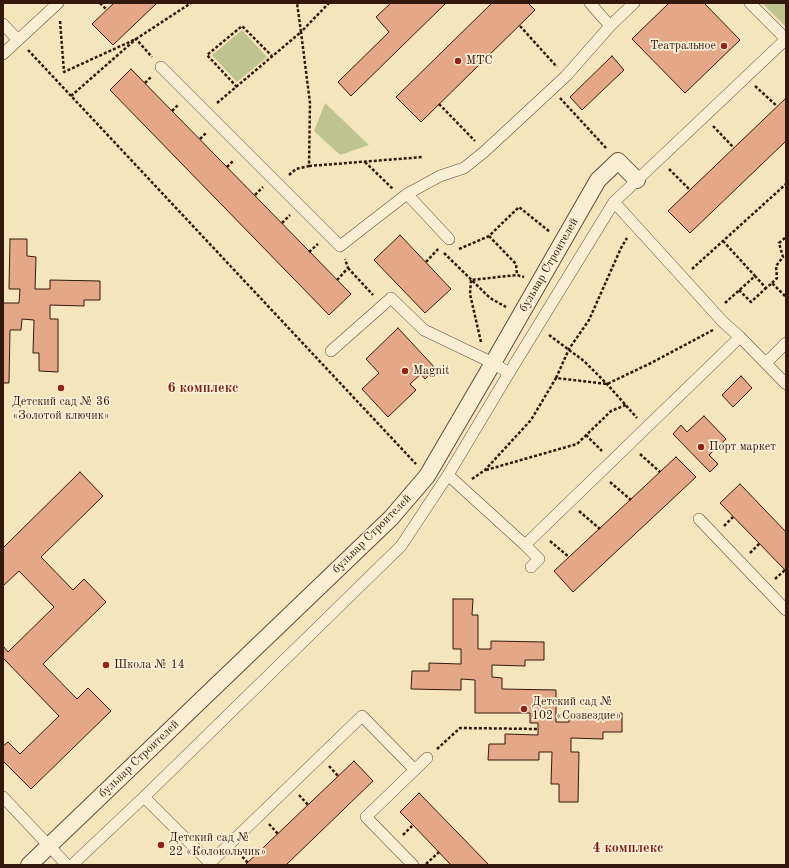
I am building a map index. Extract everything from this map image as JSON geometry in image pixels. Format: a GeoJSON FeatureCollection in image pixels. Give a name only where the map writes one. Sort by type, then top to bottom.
{"type":"FeatureCollection","features":[{"type":"Feature","properties":{"kind":"street"},"geometry":{"type":"LineString","coordinates":[[618,161],[637,180]]}},
{"type":"Feature","properties":{"kind":"street","name":"бульвар Строителей"},"geometry":{"type":"LineString","coordinates":[[29,865],[391,518],[427,476],[490,362],[540,283],[598,180],[618,161]]}},
{"type":"Feature","properties":{"kind":"lane"},"geometry":{"type":"LineString","coordinates":[[3,54],[58,3]]}},
{"type":"Feature","properties":{"kind":"lane"},"geometry":{"type":"LineString","coordinates":[[590,3],[610,26]]}},
{"type":"Feature","properties":{"kind":"lane"},"geometry":{"type":"LineString","coordinates":[[161,67],[340,246],[404,196],[440,176],[464,168],[484,152],[566,76],[610,26],[634,3]]}},
{"type":"Feature","properties":{"kind":"lane"},"geometry":{"type":"LineString","coordinates":[[72,865],[144,797],[401,546],[448,475],[537,326],[614,202],[747,78],[786,39],[750,3]]}},
{"type":"Feature","properties":{"kind":"lane"},"geometry":{"type":"LineString","coordinates":[[3,24],[18,40]]}},
{"type":"Feature","properties":{"kind":"lane"},"geometry":{"type":"LineString","coordinates":[[404,196],[449,239]]}},
{"type":"Feature","properties":{"kind":"lane"},"geometry":{"type":"LineString","coordinates":[[614,202],[724,323],[740,337],[786,384]]}},
{"type":"Feature","properties":{"kind":"lane"},"geometry":{"type":"LineString","coordinates":[[331,351],[391,298],[424,330],[490,362],[509,373]]}},
{"type":"Feature","properties":{"kind":"lane"},"geometry":{"type":"LineString","coordinates":[[524,545],[740,337]]}},
{"type":"Feature","properties":{"kind":"lane"},"geometry":{"type":"LineString","coordinates":[[766,363],[786,343]]}},
{"type":"Feature","properties":{"kind":"lane"},"geometry":{"type":"LineString","coordinates":[[448,475],[539,559],[531,567]]}},
{"type":"Feature","properties":{"kind":"lane"},"geometry":{"type":"LineString","coordinates":[[698,520],[786,610]]}},
{"type":"Feature","properties":{"kind":"lane"},"geometry":{"type":"LineString","coordinates":[[144,797],[210,863],[362,716],[415,770]]}},
{"type":"Feature","properties":{"kind":"lane"},"geometry":{"type":"LineString","coordinates":[[413,865],[366,817],[427,758]]}},
{"type":"Feature","properties":{"kind":"lane"},"geometry":{"type":"LineString","coordinates":[[3,797],[67,865]]}},
{"type":"Feature","properties":{"kind":"path"},"geometry":{"type":"LineString","coordinates":[[100,3],[107,10]]}},
{"type":"Feature","properties":{"kind":"path"},"geometry":{"type":"LineString","coordinates":[[71,96],[136,39],[191,3]]}},
{"type":"Feature","properties":{"kind":"path"},"geometry":{"type":"LineString","coordinates":[[298,3],[310,102],[309,166]]}},
{"type":"Feature","properties":{"kind":"path"},"geometry":{"type":"LineString","coordinates":[[206,112],[301,32],[329,3]]}},
{"type":"Feature","properties":{"kind":"path"},"geometry":{"type":"LineString","coordinates":[[60,18],[64,72],[136,39]]}},
{"type":"Feature","properties":{"kind":"path"},"geometry":{"type":"LineString","coordinates":[[237,87],[207,55],[242,26],[272,56]]}},
{"type":"Feature","properties":{"kind":"path"},"geometry":{"type":"LineString","coordinates":[[520,26],[566,76]]}},
{"type":"Feature","properties":{"kind":"path"},"geometry":{"type":"LineString","coordinates":[[136,39],[161,67]]}},
{"type":"Feature","properties":{"kind":"path"},"geometry":{"type":"LineString","coordinates":[[18,40],[427,476]]}},
{"type":"Feature","properties":{"kind":"path"},"geometry":{"type":"LineString","coordinates":[[747,78],[777,106]]}},
{"type":"Feature","properties":{"kind":"path"},"geometry":{"type":"LineString","coordinates":[[551,89],[618,161]]}},
{"type":"Feature","properties":{"kind":"path"},"geometry":{"type":"LineString","coordinates":[[439,104],[484,152]]}},
{"type":"Feature","properties":{"kind":"path"},"geometry":{"type":"LineString","coordinates":[[705,117],[734,148]]}},
{"type":"Feature","properties":{"kind":"path"},"geometry":{"type":"LineString","coordinates":[[279,185],[296,169],[309,166],[424,157]]}},
{"type":"Feature","properties":{"kind":"path"},"geometry":{"type":"LineString","coordinates":[[660,159],[690,190]]}},
{"type":"Feature","properties":{"kind":"path"},"geometry":{"type":"LineString","coordinates":[[364,162],[404,196]]}},
{"type":"Feature","properties":{"kind":"path"},"geometry":{"type":"LineString","coordinates":[[683,278],[786,184]]}},
{"type":"Feature","properties":{"kind":"path"},"geometry":{"type":"LineString","coordinates":[[446,255],[489,236],[519,207],[563,242]]}},
{"type":"Feature","properties":{"kind":"path"},"geometry":{"type":"LineString","coordinates":[[461,486],[485,470],[531,420],[556,378],[570,349],[589,320],[621,248],[636,226]]}},
{"type":"Feature","properties":{"kind":"path"},"geometry":{"type":"LineString","coordinates":[[489,236],[516,264],[517,275]]}},
{"type":"Feature","properties":{"kind":"path"},"geometry":{"type":"LineString","coordinates":[[739,290],[751,302],[777,278],[776,266],[783,257],[778,244],[786,237]]}},
{"type":"Feature","properties":{"kind":"path"},"geometry":{"type":"LineString","coordinates":[[426,262],[449,239]]}},
{"type":"Feature","properties":{"kind":"path"},"geometry":{"type":"LineString","coordinates":[[723,241],[766,288]]}},
{"type":"Feature","properties":{"kind":"path"},"geometry":{"type":"LineString","coordinates":[[340,246],[348,268],[382,306]]}},
{"type":"Feature","properties":{"kind":"path"},"geometry":{"type":"LineString","coordinates":[[439,248],[490,298],[521,315]]}},
{"type":"Feature","properties":{"kind":"path"},"geometry":{"type":"LineString","coordinates":[[337,280],[348,268]]}},
{"type":"Feature","properties":{"kind":"path"},"geometry":{"type":"LineString","coordinates":[[471,280],[517,275],[540,283]]}},
{"type":"Feature","properties":{"kind":"path"},"geometry":{"type":"LineString","coordinates":[[714,312],[755,276]]}},
{"type":"Feature","properties":{"kind":"path"},"geometry":{"type":"LineString","coordinates":[[471,280],[470,294],[490,362]]}},
{"type":"Feature","properties":{"kind":"path"},"geometry":{"type":"LineString","coordinates":[[772,283],[786,297]]}},
{"type":"Feature","properties":{"kind":"path"},"geometry":{"type":"LineString","coordinates":[[556,378],[607,384],[651,363],[724,323]]}},
{"type":"Feature","properties":{"kind":"path"},"geometry":{"type":"LineString","coordinates":[[537,326],[570,349],[584,361],[607,384],[646,428]]}},
{"type":"Feature","properties":{"kind":"path"},"geometry":{"type":"LineString","coordinates":[[485,470],[577,444],[611,411],[626,405]]}},
{"type":"Feature","properties":{"kind":"path"},"geometry":{"type":"LineString","coordinates":[[586,435],[611,461]]}},
{"type":"Feature","properties":{"kind":"path"},"geometry":{"type":"LineString","coordinates":[[629,444],[660,472]]}},
{"type":"Feature","properties":{"kind":"path"},"geometry":{"type":"LineString","coordinates":[[599,473],[630,500]]}},
{"type":"Feature","properties":{"kind":"path"},"geometry":{"type":"LineString","coordinates":[[569,502],[600,529]]}},
{"type":"Feature","properties":{"kind":"path"},"geometry":{"type":"LineString","coordinates":[[538,531],[569,557]]}},
{"type":"Feature","properties":{"kind":"path"},"geometry":{"type":"LineString","coordinates":[[427,758],[460,728],[538,729]]}},
{"type":"Feature","properties":{"kind":"path"},"geometry":{"type":"LineString","coordinates":[[425,865],[439,852]]}},
{"type":"Feature","properties":{"kind":"green space"},"geometry":{"type":"Polygon","coordinates":[[[762,3],[786,3],[786,27],[762,3]]]}},
{"type":"Feature","properties":{"kind":"green space"},"geometry":{"type":"Polygon","coordinates":[[[242,30],[267,57],[237,82],[212,55],[242,30]]]}},
{"type":"Feature","properties":{"kind":"green space"},"geometry":{"type":"Polygon","coordinates":[[[325,103],[369,145],[340,155],[314,131],[325,103]]]}},
{"type":"Feature","properties":{"kind":"building"},"geometry":{"type":"Polygon","coordinates":[[[114,3],[157,3],[113,45],[92,24],[114,3]]]}},
{"type":"Feature","properties":{"kind":"building"},"geometry":{"type":"Polygon","coordinates":[[[391,3],[446,3],[351,96],[338,82],[389,32],[376,17],[391,3]]]}},
{"type":"Feature","properties":{"kind":"building","name":"МТС"},"geometry":{"type":"Polygon","coordinates":[[[492,3],[528,3],[535,10],[421,122],[396,97],[492,3]]]}},
{"type":"Feature","properties":{"kind":"building"},"geometry":{"type":"Polygon","coordinates":[[[669,3],[704,3],[740,40],[685,93],[632,39],[669,3]]]}},
{"type":"Feature","properties":{"kind":"building"},"geometry":{"type":"Polygon","coordinates":[[[612,56],[624,70],[582,110],[570,97],[612,56]]]}},
{"type":"Feature","properties":{"kind":"building"},"geometry":{"type":"Polygon","coordinates":[[[131,69],[351,294],[329,315],[110,90],[131,69]]]}},
{"type":"Feature","properties":{"kind":"building"},"geometry":{"type":"Polygon","coordinates":[[[786,98],[786,141],[690,233],[668,211],[786,98]]]}},
{"type":"Feature","properties":{"kind":"building"},"geometry":{"type":"Polygon","coordinates":[[[400,235],[451,289],[425,313],[374,260],[400,235]]]}},
{"type":"Feature","properties":{"kind":"building"},"geometry":{"type":"Polygon","coordinates":[[[10,239],[27,239],[27,256],[36,257],[35,289],[50,289],[50,280],[100,281],[100,300],[84,300],[84,306],[50,305],[50,319],[58,319],[58,372],[39,371],[39,353],[33,353],[34,320],[22,319],[21,330],[10,330],[9,383],[3,383],[3,303],[19,303],[20,289],[9,289],[10,239]]]}},
{"type":"Feature","properties":{"kind":"building","name":"Magnit"},"geometry":{"type":"Polygon","coordinates":[[[398,328],[436,369],[425,379],[421,374],[410,384],[416,390],[388,417],[362,389],[379,373],[366,359],[398,328]]]}},
{"type":"Feature","properties":{"kind":"building"},"geometry":{"type":"Polygon","coordinates":[[[741,376],[752,388],[733,407],[722,395],[741,376]]]}},
{"type":"Feature","properties":{"kind":"building","name":"Порт маркет"},"geometry":{"type":"Polygon","coordinates":[[[704,416],[726,439],[709,455],[718,464],[710,472],[673,434],[681,425],[687,432],[704,416]]]}},
{"type":"Feature","properties":{"kind":"building"},"geometry":{"type":"Polygon","coordinates":[[[676,457],[696,477],[573,592],[554,571],[676,457]]]}},
{"type":"Feature","properties":{"kind":"building"},"geometry":{"type":"Polygon","coordinates":[[[80,472],[103,496],[41,557],[73,590],[84,579],[106,602],[43,664],[77,699],[88,688],[111,711],[31,789],[3,761],[3,746],[8,742],[20,754],[59,716],[4,659],[3,660],[3,646],[8,652],[54,607],[19,571],[3,586],[3,548],[80,472]]]}},
{"type":"Feature","properties":{"kind":"building"},"geometry":{"type":"Polygon","coordinates":[[[740,484],[786,532],[786,571],[720,503],[740,484]]]}},
{"type":"Feature","properties":{"kind":"building"},"geometry":{"type":"Polygon","coordinates":[[[453,599],[473,599],[472,615],[478,615],[478,649],[491,649],[491,641],[544,642],[544,660],[525,660],[525,666],[492,665],[492,677],[502,678],[502,689],[556,690],[556,722],[569,722],[569,713],[622,713],[622,732],[603,732],[603,739],[571,738],[571,752],[579,752],[578,802],[559,802],[559,784],[551,784],[552,752],[539,752],[539,760],[488,760],[489,744],[505,744],[505,734],[538,735],[538,723],[530,723],[530,713],[475,713],[475,680],[461,679],[461,690],[411,689],[412,671],[429,671],[429,663],[461,664],[461,649],[453,649],[453,599]]]}},
{"type":"Feature","properties":{"kind":"building"},"geometry":{"type":"Polygon","coordinates":[[[354,761],[373,781],[286,865],[245,865],[354,761]]]}},
{"type":"Feature","properties":{"kind":"building"},"geometry":{"type":"Polygon","coordinates":[[[419,793],[489,865],[451,865],[400,812],[419,793]]]}},
{"type":"Feature","properties":{"kind":"place","name":"Театральное"},"geometry":{"type":"Point","coordinates":[724,46]}},
{"type":"Feature","properties":{"kind":"place","name":"МТС"},"geometry":{"type":"Point","coordinates":[458,61]}},
{"type":"Feature","properties":{"kind":"place","name":"Magnit"},"geometry":{"type":"Point","coordinates":[405,371]}},
{"type":"Feature","properties":{"kind":"place","name":"Детский сад № 36 «Золотой ключик»"},"geometry":{"type":"Point","coordinates":[61,388]}},
{"type":"Feature","properties":{"kind":"place","name":"Порт маркет"},"geometry":{"type":"Point","coordinates":[701,447]}},
{"type":"Feature","properties":{"kind":"place","name":"Школа № 14"},"geometry":{"type":"Point","coordinates":[106,665]}},
{"type":"Feature","properties":{"kind":"place","name":"Детский сад № 102 «Созвездие»"},"geometry":{"type":"Point","coordinates":[524,709]}},
{"type":"Feature","properties":{"kind":"place","name":"Детский сад № 22 «Колокольчик»"},"geometry":{"type":"Point","coordinates":[161,845]}},
{"type":"Feature","properties":{"kind":"district","name":"6 комплекс"},"geometry":{"type":"Point","coordinates":[203,388]}},
{"type":"Feature","properties":{"kind":"district","name":"4 комплекс"},"geometry":{"type":"Point","coordinates":[628,848]}}]}
